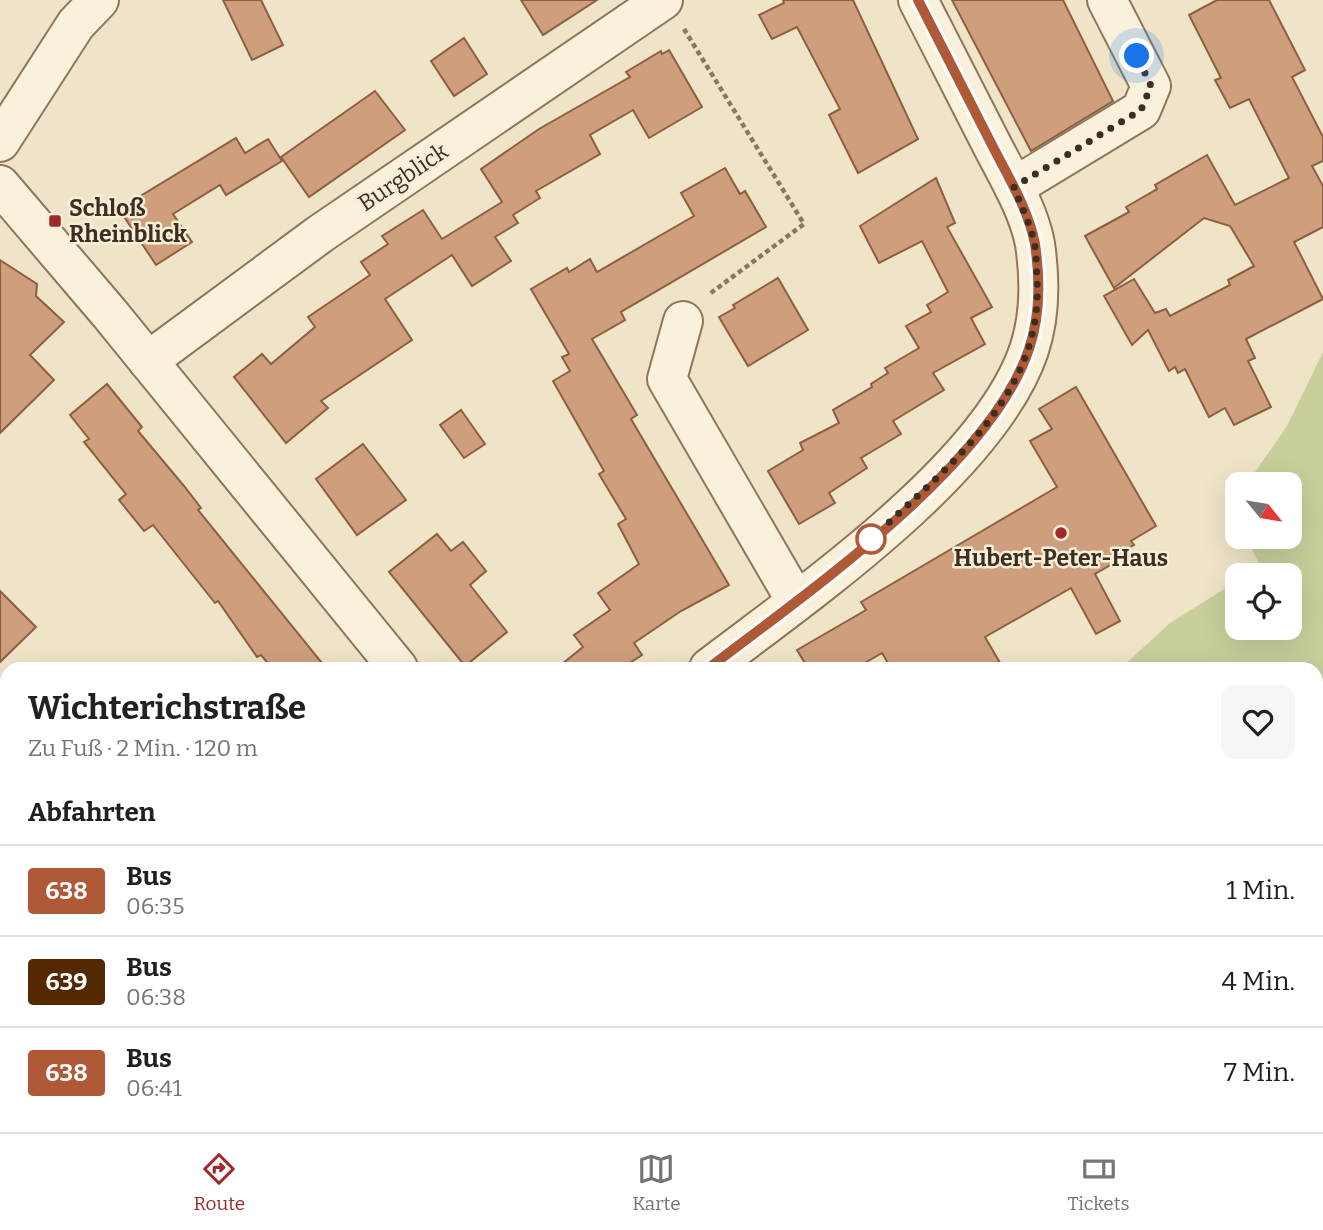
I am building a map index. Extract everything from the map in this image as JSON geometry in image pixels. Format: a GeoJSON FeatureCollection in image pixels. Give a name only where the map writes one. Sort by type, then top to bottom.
{"type":"FeatureCollection","features":[{"type":"Feature","properties":{"kind":"street"},"geometry":{"type":"LineString","coordinates":[[0,142],[76,23],[99,0]]}},
{"type":"Feature","properties":{"kind":"street"},"geometry":{"type":"LineString","coordinates":[[717,662],[796,601],[930,488],[966,451],[1003,402],[1029,350],[1038,304],[1035,243],[1014,187],[918,0]]}},
{"type":"Feature","properties":{"kind":"street"},"geometry":{"type":"LineString","coordinates":[[1014,187],[1141,110],[1151,86],[1107,0]]}},
{"type":"Feature","properties":{"kind":"street","name":"Burgblick"},"geometry":{"type":"LineString","coordinates":[[148,360],[320,234],[672,12]]}},
{"type":"Feature","properties":{"kind":"street"},"geometry":{"type":"LineString","coordinates":[[0,185],[148,360],[393,662]]}},
{"type":"Feature","properties":{"kind":"street"},"geometry":{"type":"LineString","coordinates":[[692,310],[667,379],[796,601]]}},
{"type":"Feature","properties":{"kind":"path"},"geometry":{"type":"LineString","coordinates":[[672,12],[803,224],[692,310]]}},
{"type":"Feature","properties":{"kind":"green space"},"geometry":{"type":"Polygon","coordinates":[[[1323,352],[1323,662],[1128,662],[1170,623],[1225,589],[1225,640],[1302,640],[1302,563],[1259,563],[1252,550],[1302,550],[1302,472],[1255,472],[1287,426],[1323,352]]]}},
{"type":"Feature","properties":{"kind":"building"},"geometry":{"type":"Polygon","coordinates":[[[223,0],[261,0],[283,45],[252,60],[223,0]]]}},
{"type":"Feature","properties":{"kind":"building"},"geometry":{"type":"Polygon","coordinates":[[[521,0],[597,0],[543,35],[521,0]]]}},
{"type":"Feature","properties":{"kind":"building"},"geometry":{"type":"Polygon","coordinates":[[[783,0],[853,0],[918,139],[858,173],[829,115],[840,109],[797,27],[772,39],[759,15],[784,3],[783,0]]]}},
{"type":"Feature","properties":{"kind":"building"},"geometry":{"type":"Polygon","coordinates":[[[952,0],[1063,0],[1113,101],[1031,151],[952,0]]]}},
{"type":"Feature","properties":{"kind":"building"},"geometry":{"type":"Polygon","coordinates":[[[1217,0],[1269,0],[1305,70],[1292,77],[1323,137],[1323,161],[1312,166],[1323,186],[1323,227],[1294,242],[1323,299],[1246,339],[1255,358],[1248,361],[1271,407],[1234,425],[1225,408],[1209,417],[1185,369],[1178,373],[1175,367],[1169,371],[1148,330],[1132,345],[1104,296],[1134,279],[1155,313],[1166,309],[1170,316],[1230,285],[1228,280],[1254,266],[1230,226],[1204,218],[1114,288],[1085,236],[1129,212],[1126,207],[1157,189],[1155,185],[1207,155],[1235,205],[1289,178],[1249,99],[1230,108],[1215,80],[1221,78],[1189,15],[1217,0]]]}},
{"type":"Feature","properties":{"kind":"building"},"geometry":{"type":"Polygon","coordinates":[[[464,38],[487,74],[454,96],[431,61],[464,38]]]}},
{"type":"Feature","properties":{"kind":"building"},"geometry":{"type":"Polygon","coordinates":[[[669,50],[702,107],[649,138],[633,110],[590,135],[600,154],[536,191],[540,198],[513,215],[518,223],[495,237],[511,261],[472,286],[452,255],[385,299],[412,340],[321,401],[328,408],[286,443],[234,377],[262,354],[271,364],[315,327],[308,317],[370,275],[361,262],[388,244],[382,236],[423,210],[442,239],[502,202],[481,169],[539,129],[630,77],[626,72],[661,51],[662,54],[669,50]]]}},
{"type":"Feature","properties":{"kind":"building"},"geometry":{"type":"Polygon","coordinates":[[[375,91],[405,130],[309,197],[281,157],[375,91]]]}},
{"type":"Feature","properties":{"kind":"building"},"geometry":{"type":"Polygon","coordinates":[[[236,138],[245,153],[268,139],[282,161],[226,195],[220,185],[173,214],[192,242],[156,265],[119,209],[236,138]]]}},
{"type":"Feature","properties":{"kind":"building"},"geometry":{"type":"Polygon","coordinates":[[[725,168],[740,194],[745,191],[766,227],[621,312],[625,320],[592,339],[637,415],[631,419],[729,585],[681,611],[634,643],[642,655],[631,662],[564,662],[583,647],[574,635],[610,610],[598,593],[639,564],[618,524],[626,519],[599,474],[604,471],[553,381],[570,371],[562,357],[569,354],[531,289],[567,268],[569,272],[590,259],[597,272],[694,216],[681,193],[725,168]]]}},
{"type":"Feature","properties":{"kind":"building"},"geometry":{"type":"Polygon","coordinates":[[[936,178],[955,223],[947,227],[992,307],[971,318],[985,344],[933,373],[944,390],[893,421],[901,434],[861,458],[867,468],[829,493],[835,503],[799,524],[768,471],[803,450],[800,443],[839,423],[833,410],[872,387],[871,384],[888,373],[885,368],[919,348],[906,326],[931,312],[927,305],[948,292],[922,241],[879,263],[860,226],[936,178]]]}},
{"type":"Feature","properties":{"kind":"building"},"geometry":{"type":"Polygon","coordinates":[[[0,260],[37,284],[36,296],[64,322],[30,355],[54,380],[0,433],[0,260]]]}},
{"type":"Feature","properties":{"kind":"building"},"geometry":{"type":"Polygon","coordinates":[[[778,278],[808,330],[748,366],[719,317],[735,308],[733,305],[778,278]]]}},
{"type":"Feature","properties":{"kind":"building"},"geometry":{"type":"Polygon","coordinates":[[[107,384],[142,427],[138,431],[201,508],[198,510],[321,662],[267,662],[261,655],[257,657],[218,601],[215,603],[153,525],[144,531],[119,500],[126,494],[84,442],[89,439],[70,415],[107,384]]]}},
{"type":"Feature","properties":{"kind":"building","name":"Hubert-Peter-Haus"},"geometry":{"type":"Polygon","coordinates":[[[1076,387],[1156,526],[1131,541],[1134,545],[1125,550],[1128,555],[1095,574],[1120,621],[1096,634],[1071,588],[985,637],[1000,662],[887,662],[882,653],[866,662],[804,662],[797,650],[866,610],[861,602],[1057,487],[1030,441],[1052,429],[1039,409],[1076,387]]]}},
{"type":"Feature","properties":{"kind":"building"},"geometry":{"type":"Polygon","coordinates":[[[461,410],[485,444],[464,458],[440,425],[461,410]]]}},
{"type":"Feature","properties":{"kind":"building"},"geometry":{"type":"Polygon","coordinates":[[[363,444],[406,500],[357,535],[316,479],[363,444]]]}},
{"type":"Feature","properties":{"kind":"building"},"geometry":{"type":"Polygon","coordinates":[[[437,534],[451,551],[463,542],[486,571],[470,585],[507,632],[470,662],[462,662],[389,572],[437,534]]]}},
{"type":"Feature","properties":{"kind":"building"},"geometry":{"type":"Polygon","coordinates":[[[0,591],[36,627],[0,662],[0,591]]]}},
{"type":"Feature","properties":{"kind":"bus line","name":"638"},"geometry":{"type":"LineString","coordinates":[[717,662],[796,601],[930,488],[966,451],[1003,402],[1029,350],[1038,304],[1035,243],[1014,187],[918,0]]}},
{"type":"Feature","properties":{"kind":"place","name":"Schloß Rheinblick"},"geometry":{"type":"Point","coordinates":[55,221]}},
{"type":"Feature","properties":{"kind":"place","name":"Hubert-Peter-Haus"},"geometry":{"type":"Point","coordinates":[1061,533]}},
{"type":"Feature","properties":{"kind":"route"},"geometry":{"type":"LineString","coordinates":[[871,539],[930,488],[966,451],[1003,402],[1029,350],[1038,304],[1035,243],[1014,187],[1141,110],[1151,86],[1137,56]]}}]}
